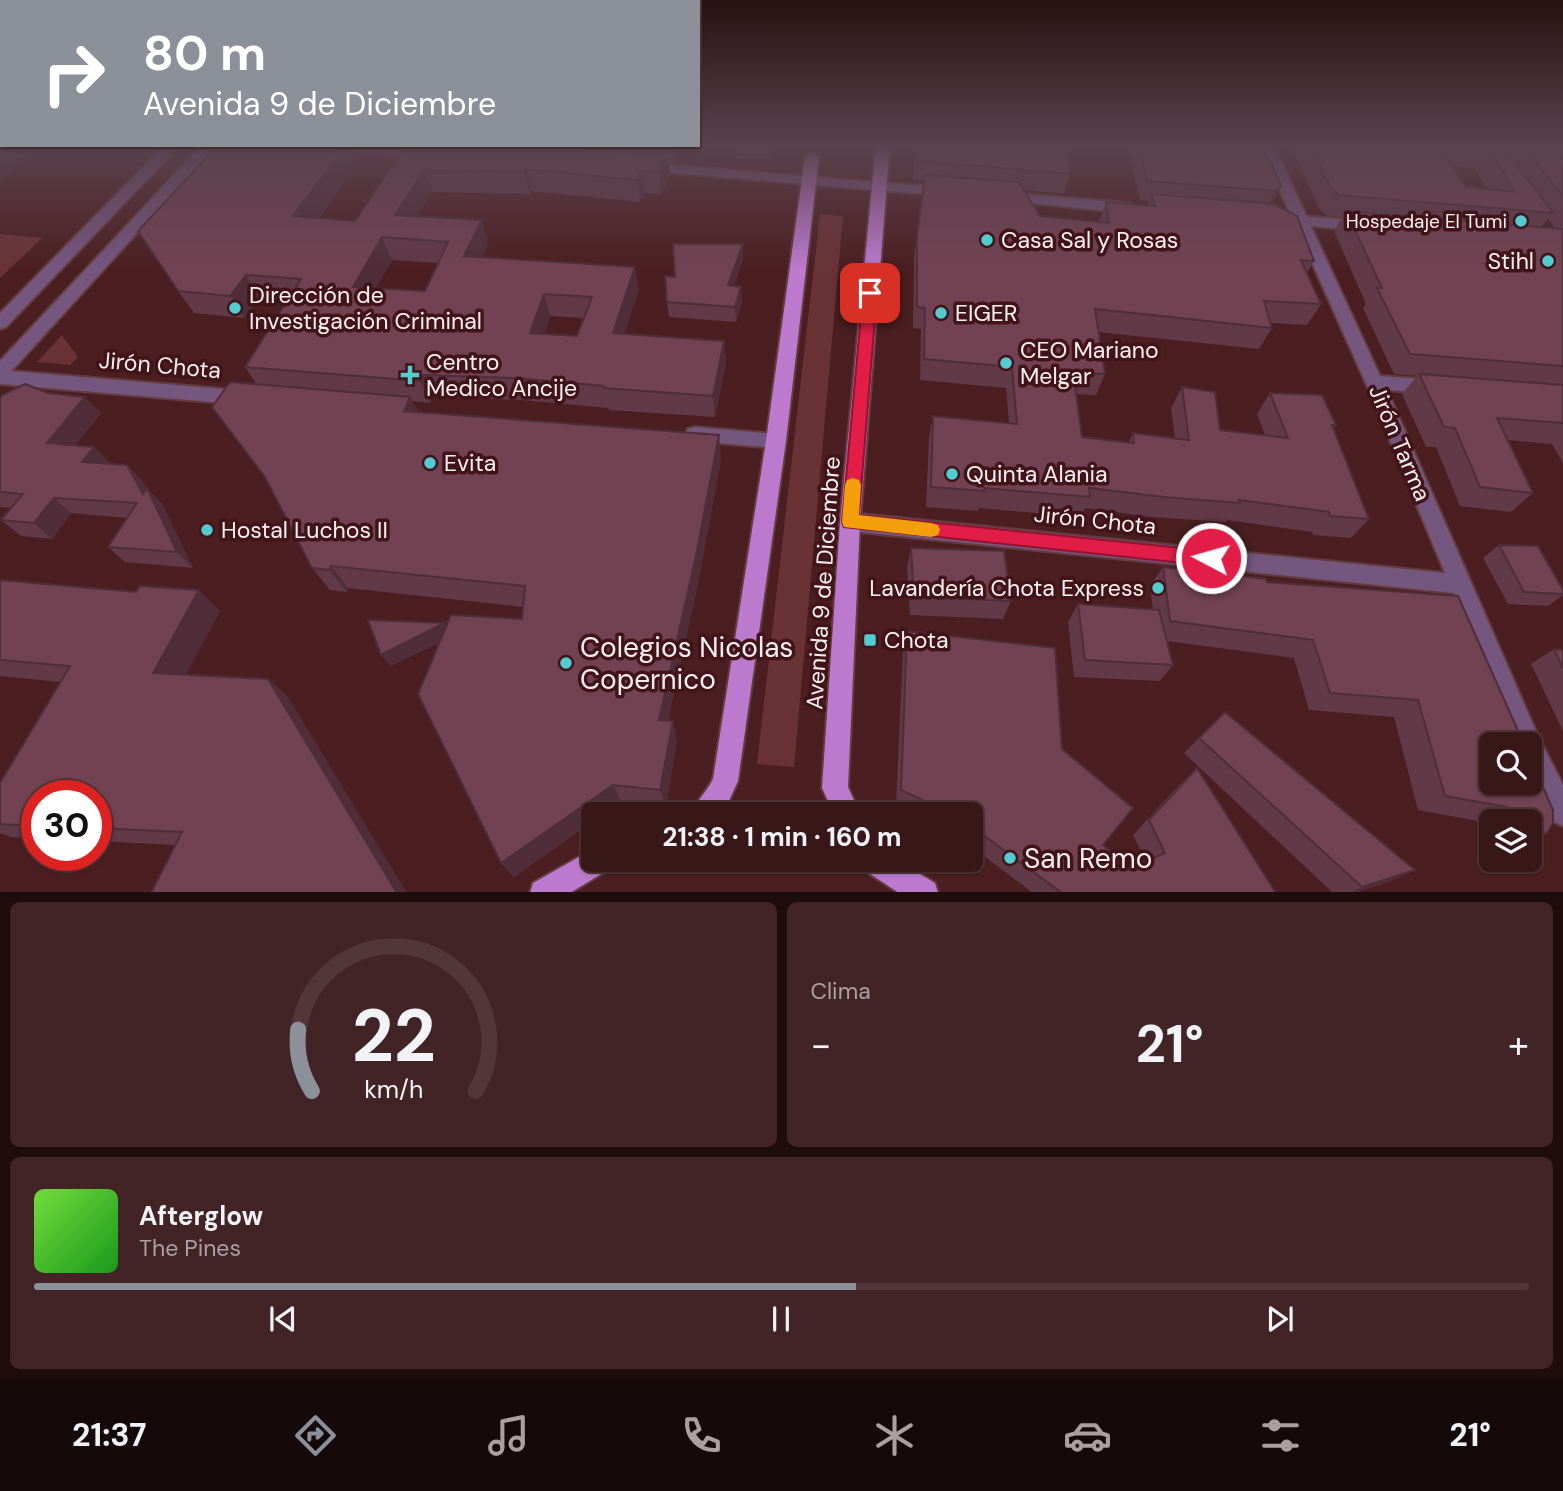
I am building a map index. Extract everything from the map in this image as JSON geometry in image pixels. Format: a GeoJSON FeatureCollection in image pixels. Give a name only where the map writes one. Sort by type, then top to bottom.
{"type":"FeatureCollection","features":[{"type":"Feature","properties":{"kind":"main road"},"geometry":{"type":"LineString","coordinates":[[715,802],[725,781],[776,441],[809,186]]}},
{"type":"Feature","properties":{"kind":"main road","name":"Avenida 9 de Diciembre"},"geometry":{"type":"LineString","coordinates":[[841,802],[835,788],[850,522],[879,187]]}},
{"type":"Feature","properties":{"kind":"main road"},"geometry":{"type":"LineString","coordinates":[[543,892],[581,871]]}},
{"type":"Feature","properties":{"kind":"main road"},"geometry":{"type":"LineString","coordinates":[[892,872],[925,892]]}},
{"type":"Feature","properties":{"kind":"street"},"geometry":{"type":"LineString","coordinates":[[0,323],[134,186]]}},
{"type":"Feature","properties":{"kind":"street"},"geometry":{"type":"LineString","coordinates":[[0,372],[172,186]]}},
{"type":"Feature","properties":{"kind":"street"},"geometry":{"type":"LineString","coordinates":[[867,186],[964,194]]}},
{"type":"Feature","properties":{"kind":"street","name":"Jirón Tarma"},"geometry":{"type":"LineString","coordinates":[[1286,186],[1374,382],[1523,732]]}},
{"type":"Feature","properties":{"kind":"street"},"geometry":{"type":"LineString","coordinates":[[992,196],[1142,209]]}},
{"type":"Feature","properties":{"kind":"street"},"geometry":{"type":"LineString","coordinates":[[1262,218],[1386,228]]}},
{"type":"Feature","properties":{"kind":"street","name":"Jirón Chota"},"geometry":{"type":"LineString","coordinates":[[0,377],[265,400]]}},
{"type":"Feature","properties":{"kind":"street"},"geometry":{"type":"LineString","coordinates":[[1374,382],[1455,388]]}},
{"type":"Feature","properties":{"kind":"street"},"geometry":{"type":"LineString","coordinates":[[679,433],[776,441]]}},
{"type":"Feature","properties":{"kind":"street","name":"Jirón Chota"},"geometry":{"type":"LineString","coordinates":[[850,522],[1460,584]]}},
{"type":"Feature","properties":{"kind":"street","name":"Jirón Tarma"},"geometry":{"type":"LineString","coordinates":[[1542,771],[1563,813]]}},
{"type":"Feature","properties":{"kind":"shaded area"},"geometry":{"type":"Polygon","coordinates":[[[820,214],[843,216],[794,767],[757,764],[820,214]]]}},
{"type":"Feature","properties":{"kind":"shaded area"},"geometry":{"type":"Polygon","coordinates":[[[0,234],[42,238],[0,278],[0,234]]]}},
{"type":"Feature","properties":{"kind":"shaded area"},"geometry":{"type":"Polygon","coordinates":[[[62,335],[78,357],[70,365],[37,362],[62,335]]]}},
{"type":"Feature","properties":{"kind":"building"},"geometry":{"type":"Polygon","coordinates":[[[180,186],[316,186],[293,216],[355,221],[379,186],[414,186],[395,215],[482,220],[464,256],[635,267],[613,333],[724,341],[713,396],[514,378],[423,375],[420,381],[245,367],[301,279],[246,275],[230,296],[178,291],[138,231],[180,186]],[[382,237],[353,287],[425,291],[448,242],[382,237]],[[544,294],[530,333],[577,336],[592,297],[544,294]]]}},
{"type":"Feature","properties":{"kind":"building"},"geometry":{"type":"Polygon","coordinates":[[[924,186],[1021,186],[1040,216],[1109,223],[1106,202],[1155,206],[1151,194],[1274,204],[1297,216],[1314,261],[1301,260],[1321,304],[1264,301],[1272,328],[1095,309],[1105,374],[1073,372],[1082,437],[1134,443],[1133,433],[1189,440],[1182,387],[1215,392],[1220,430],[1288,438],[1270,393],[1322,395],[1336,425],[1332,425],[1369,519],[1330,516],[1329,512],[1239,500],[1240,503],[1089,488],[1090,497],[984,488],[984,491],[931,487],[933,416],[1017,424],[1012,367],[924,359],[925,308],[917,307],[917,236],[924,186]]]}},
{"type":"Feature","properties":{"kind":"building"},"geometry":{"type":"Polygon","coordinates":[[[1206,186],[1281,186],[1275,191],[1206,186]]]}},
{"type":"Feature","properties":{"kind":"building"},"geometry":{"type":"Polygon","coordinates":[[[1330,186],[1465,186],[1515,192],[1511,186],[1532,186],[1553,213],[1339,195],[1330,186]]]}},
{"type":"Feature","properties":{"kind":"building"},"geometry":{"type":"Polygon","coordinates":[[[1555,186],[1563,186],[1563,196],[1555,186]]]}},
{"type":"Feature","properties":{"kind":"building"},"geometry":{"type":"Polygon","coordinates":[[[1346,211],[1563,229],[1563,366],[1410,354],[1377,288],[1382,288],[1346,211]]]}},
{"type":"Feature","properties":{"kind":"building"},"geometry":{"type":"Polygon","coordinates":[[[673,244],[743,244],[728,285],[741,287],[735,307],[667,302],[665,276],[675,277],[673,244]]]}},
{"type":"Feature","properties":{"kind":"building"},"geometry":{"type":"Polygon","coordinates":[[[1419,374],[1563,385],[1563,423],[1497,418],[1533,493],[1480,487],[1455,428],[1444,427],[1419,374]]]}},
{"type":"Feature","properties":{"kind":"building"},"geometry":{"type":"Polygon","coordinates":[[[230,382],[410,397],[404,411],[719,435],[696,556],[659,720],[673,721],[660,790],[613,785],[589,802],[581,802],[581,807],[501,863],[418,694],[451,615],[522,619],[525,586],[331,566],[329,570],[312,568],[265,477],[212,407],[230,382]]]}},
{"type":"Feature","properties":{"kind":"building"},"geometry":{"type":"Polygon","coordinates":[[[25,384],[48,393],[85,397],[47,443],[94,447],[82,462],[127,465],[143,494],[147,488],[177,552],[108,547],[137,503],[54,498],[34,523],[1,520],[23,494],[0,492],[0,398],[25,384]]]}},
{"type":"Feature","properties":{"kind":"building"},"geometry":{"type":"Polygon","coordinates":[[[1499,545],[1538,546],[1563,594],[1524,592],[1499,545]]]}},
{"type":"Feature","properties":{"kind":"building"},"geometry":{"type":"Polygon","coordinates":[[[911,548],[1004,551],[1011,601],[914,597],[911,548]]]}},
{"type":"Feature","properties":{"kind":"building"},"geometry":{"type":"Polygon","coordinates":[[[1163,567],[1266,579],[1267,582],[1458,596],[1519,732],[1479,732],[1479,795],[1542,795],[1542,785],[1553,810],[1553,823],[1547,833],[1542,835],[1542,809],[1509,809],[1445,796],[1418,700],[1330,693],[1313,640],[1170,621],[1163,567]]]}},
{"type":"Feature","properties":{"kind":"building"},"geometry":{"type":"Polygon","coordinates":[[[0,580],[136,592],[140,586],[199,590],[153,673],[268,679],[396,892],[152,892],[182,832],[112,829],[112,780],[21,780],[21,825],[0,824],[0,783],[70,666],[0,660],[0,580]]]}},
{"type":"Feature","properties":{"kind":"building"},"geometry":{"type":"Polygon","coordinates":[[[1078,604],[1159,610],[1173,665],[1085,660],[1078,604]]]}},
{"type":"Feature","properties":{"kind":"building"},"geometry":{"type":"Polygon","coordinates":[[[368,620],[444,623],[381,655],[368,620]]]}},
{"type":"Feature","properties":{"kind":"building"},"geometry":{"type":"Polygon","coordinates":[[[907,631],[1055,648],[1062,749],[1133,808],[1103,845],[1131,868],[1165,853],[1149,820],[1197,768],[1275,892],[1061,892],[983,835],[983,802],[926,802],[901,790],[907,631]]]}},
{"type":"Feature","properties":{"kind":"building"},"geometry":{"type":"Polygon","coordinates":[[[1554,649],[1563,650],[1563,668],[1554,649]]]}},
{"type":"Feature","properties":{"kind":"building"},"geometry":{"type":"Polygon","coordinates":[[[1225,712],[1415,870],[1362,887],[1199,738],[1225,712]]]}},
{"type":"Feature","properties":{"kind":"slow traffic"},"geometry":{"type":"LineString","coordinates":[[853,485],[850,522],[931,530]]}},
{"type":"Feature","properties":{"kind":"place","name":"Hospedaje El Tumi"},"geometry":{"type":"Point","coordinates":[1521,221]}},
{"type":"Feature","properties":{"kind":"place","name":"Casa Sal y Rosas"},"geometry":{"type":"Point","coordinates":[987,240]}},
{"type":"Feature","properties":{"kind":"place","name":"Stihl"},"geometry":{"type":"Point","coordinates":[1548,261]}},
{"type":"Feature","properties":{"kind":"place","name":"Dirección de Investigación Criminal"},"geometry":{"type":"Point","coordinates":[235,308]}},
{"type":"Feature","properties":{"kind":"place","name":"EIGER"},"geometry":{"type":"Point","coordinates":[941,313]}},
{"type":"Feature","properties":{"kind":"place","name":"CEO Mariano Melgar"},"geometry":{"type":"Point","coordinates":[1006,363]}},
{"type":"Feature","properties":{"kind":"place","name":"Centro Medico Ancije"},"geometry":{"type":"Point","coordinates":[410,375]}},
{"type":"Feature","properties":{"kind":"place","name":"Evita"},"geometry":{"type":"Point","coordinates":[430,463]}},
{"type":"Feature","properties":{"kind":"place","name":"Quinta Alania"},"geometry":{"type":"Point","coordinates":[952,474]}},
{"type":"Feature","properties":{"kind":"place","name":"Hostal Luchos II"},"geometry":{"type":"Point","coordinates":[207,530]}},
{"type":"Feature","properties":{"kind":"place","name":"Lavandería Chota Express"},"geometry":{"type":"Point","coordinates":[1158,588]}},
{"type":"Feature","properties":{"kind":"place","name":"Chota"},"geometry":{"type":"Point","coordinates":[870,640]}},
{"type":"Feature","properties":{"kind":"place","name":"Colegios Nicolas Copernico"},"geometry":{"type":"Point","coordinates":[566,663]}},
{"type":"Feature","properties":{"kind":"place","name":"San Remo"},"geometry":{"type":"Point","coordinates":[1010,858]}},
{"type":"Feature","properties":{"kind":"route"},"geometry":{"type":"LineString","coordinates":[[870,293],[850,522],[1211,558]]}}]}
